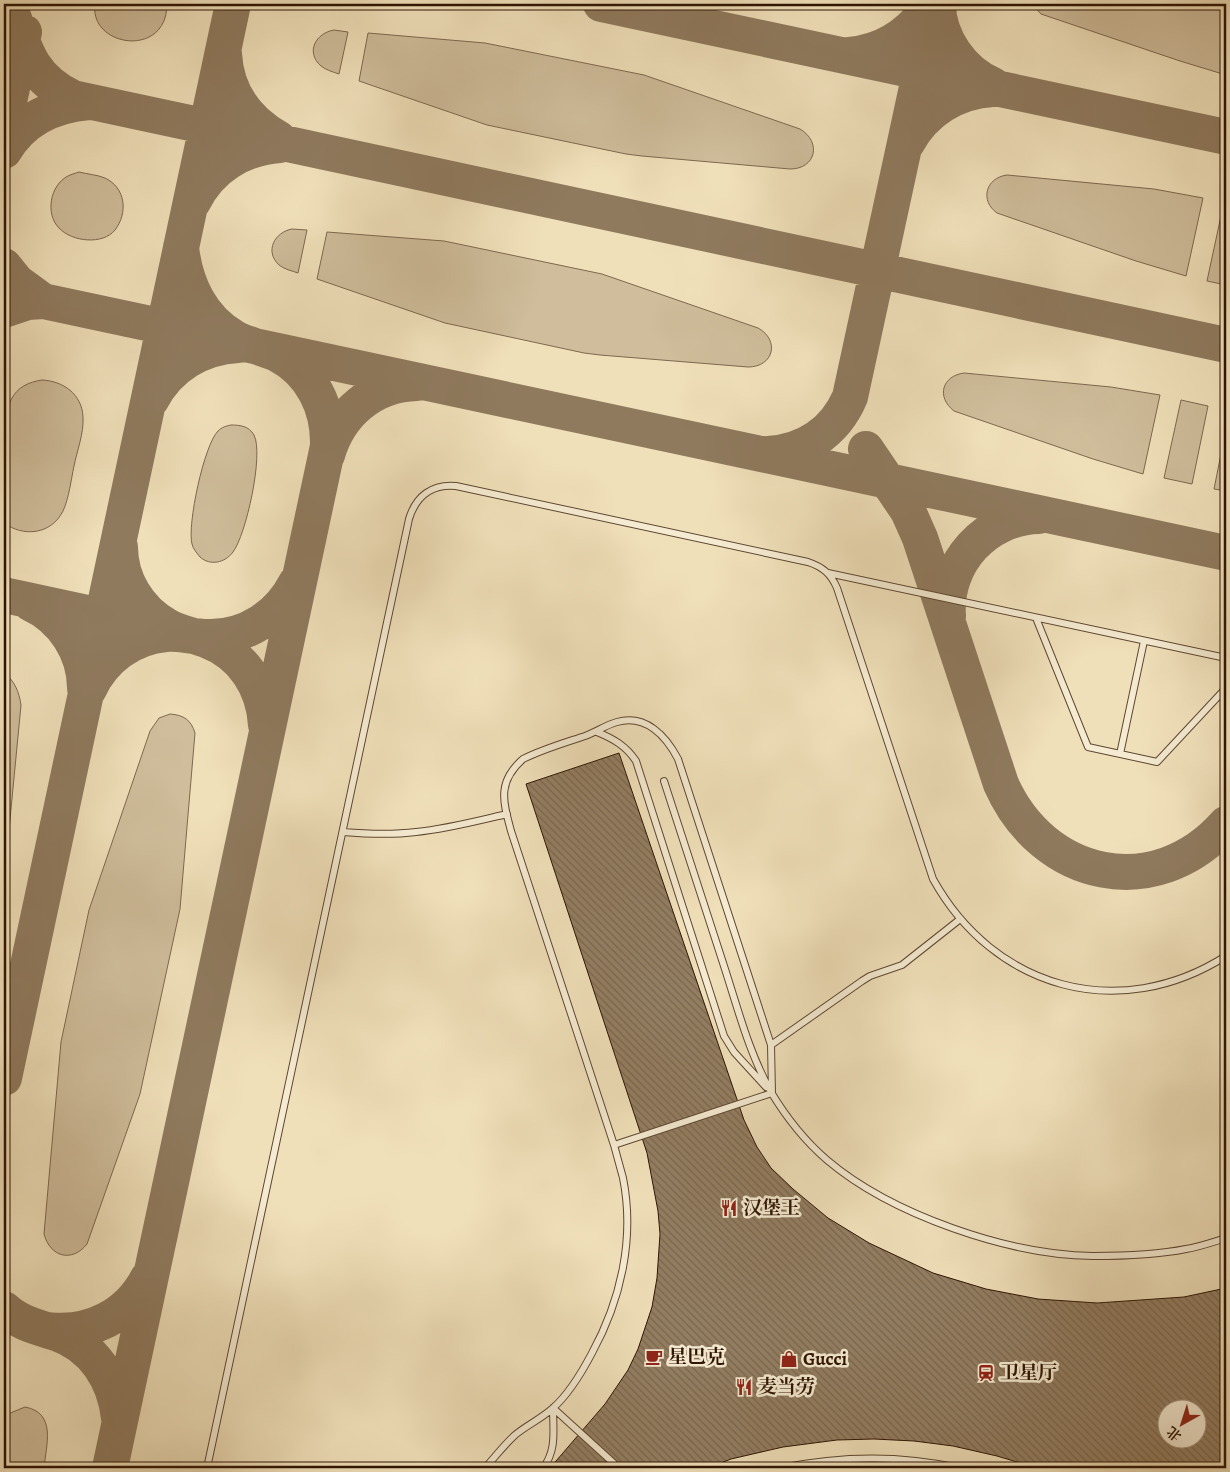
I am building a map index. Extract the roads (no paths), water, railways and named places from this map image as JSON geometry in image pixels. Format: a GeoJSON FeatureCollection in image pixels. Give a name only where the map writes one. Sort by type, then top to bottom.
{"type":"FeatureCollection","features":[{"type":"Feature","properties":{"kind":"lane"},"geometry":{"type":"LineString","coordinates":[[208,1468],[409,519],[417,501],[431,489],[456,486],[808,562],[822,567],[837,588],[933,879],[959,920],[977,938],[1017,966],[1036,976],[1094,990],[1132,990],[1169,984],[1189,976],[1226,956]]}},
{"type":"Feature","properties":{"kind":"lane"},"geometry":{"type":"LineString","coordinates":[[828,573],[1226,658]]}},
{"type":"Feature","properties":{"kind":"lane"},"geometry":{"type":"LineString","coordinates":[[1036,618],[1088,747],[1157,762],[1226,688]]}},
{"type":"Feature","properties":{"kind":"lane"},"geometry":{"type":"LineString","coordinates":[[1120,754],[1144,640]]}},
{"type":"Feature","properties":{"kind":"lane"},"geometry":{"type":"LineString","coordinates":[[485,1468],[516,1434],[553,1408],[572,1386],[587,1363],[607,1323],[618,1293],[626,1248],[627,1222],[623,1178],[614,1145],[507,814],[504,792],[505,783],[516,765],[533,754],[597,732],[617,722],[632,721],[644,723],[660,733],[672,747],[678,759],[771,1045],[772,1094]]}},
{"type":"Feature","properties":{"kind":"lane"},"geometry":{"type":"LineString","coordinates":[[597,732],[620,743],[630,751],[636,761],[724,1036],[734,1052],[772,1094],[804,1137],[827,1160],[889,1201],[925,1217],[963,1231],[1009,1244],[1049,1252],[1092,1256],[1141,1254],[1186,1249],[1226,1238]]}},
{"type":"Feature","properties":{"kind":"lane"},"geometry":{"type":"LineString","coordinates":[[664,781],[752,1052],[772,1094]]}},
{"type":"Feature","properties":{"kind":"lane"},"geometry":{"type":"LineString","coordinates":[[343,832],[372,834],[416,832],[467,824],[507,814]]}},
{"type":"Feature","properties":{"kind":"lane"},"geometry":{"type":"LineString","coordinates":[[771,1045],[862,981],[907,961],[959,920]]}},
{"type":"Feature","properties":{"kind":"lane"},"geometry":{"type":"LineString","coordinates":[[614,1145],[772,1094]]}},
{"type":"Feature","properties":{"kind":"lane"},"geometry":{"type":"LineString","coordinates":[[543,1468],[550,1459],[553,1449],[553,1408]]}},
{"type":"Feature","properties":{"kind":"lane"},"geometry":{"type":"LineString","coordinates":[[553,1408],[619,1468]]}},
{"type":"Feature","properties":{"kind":"lane"},"geometry":{"type":"LineString","coordinates":[[781,1468],[833,1460],[877,1459],[959,1468]]}},
{"type":"Feature","properties":{"kind":"place","name":"汉堡王"},"geometry":{"type":"Point","coordinates":[729,1208]}},
{"type":"Feature","properties":{"kind":"place","name":"星巴克"},"geometry":{"type":"Point","coordinates":[654,1357]}},
{"type":"Feature","properties":{"kind":"place","name":"Gucci"},"geometry":{"type":"Point","coordinates":[789,1359]}},
{"type":"Feature","properties":{"kind":"place","name":"卫星厅"},"geometry":{"type":"Point","coordinates":[986,1373]}},
{"type":"Feature","properties":{"kind":"place","name":"麦当劳"},"geometry":{"type":"Point","coordinates":[744,1387]}}]}
